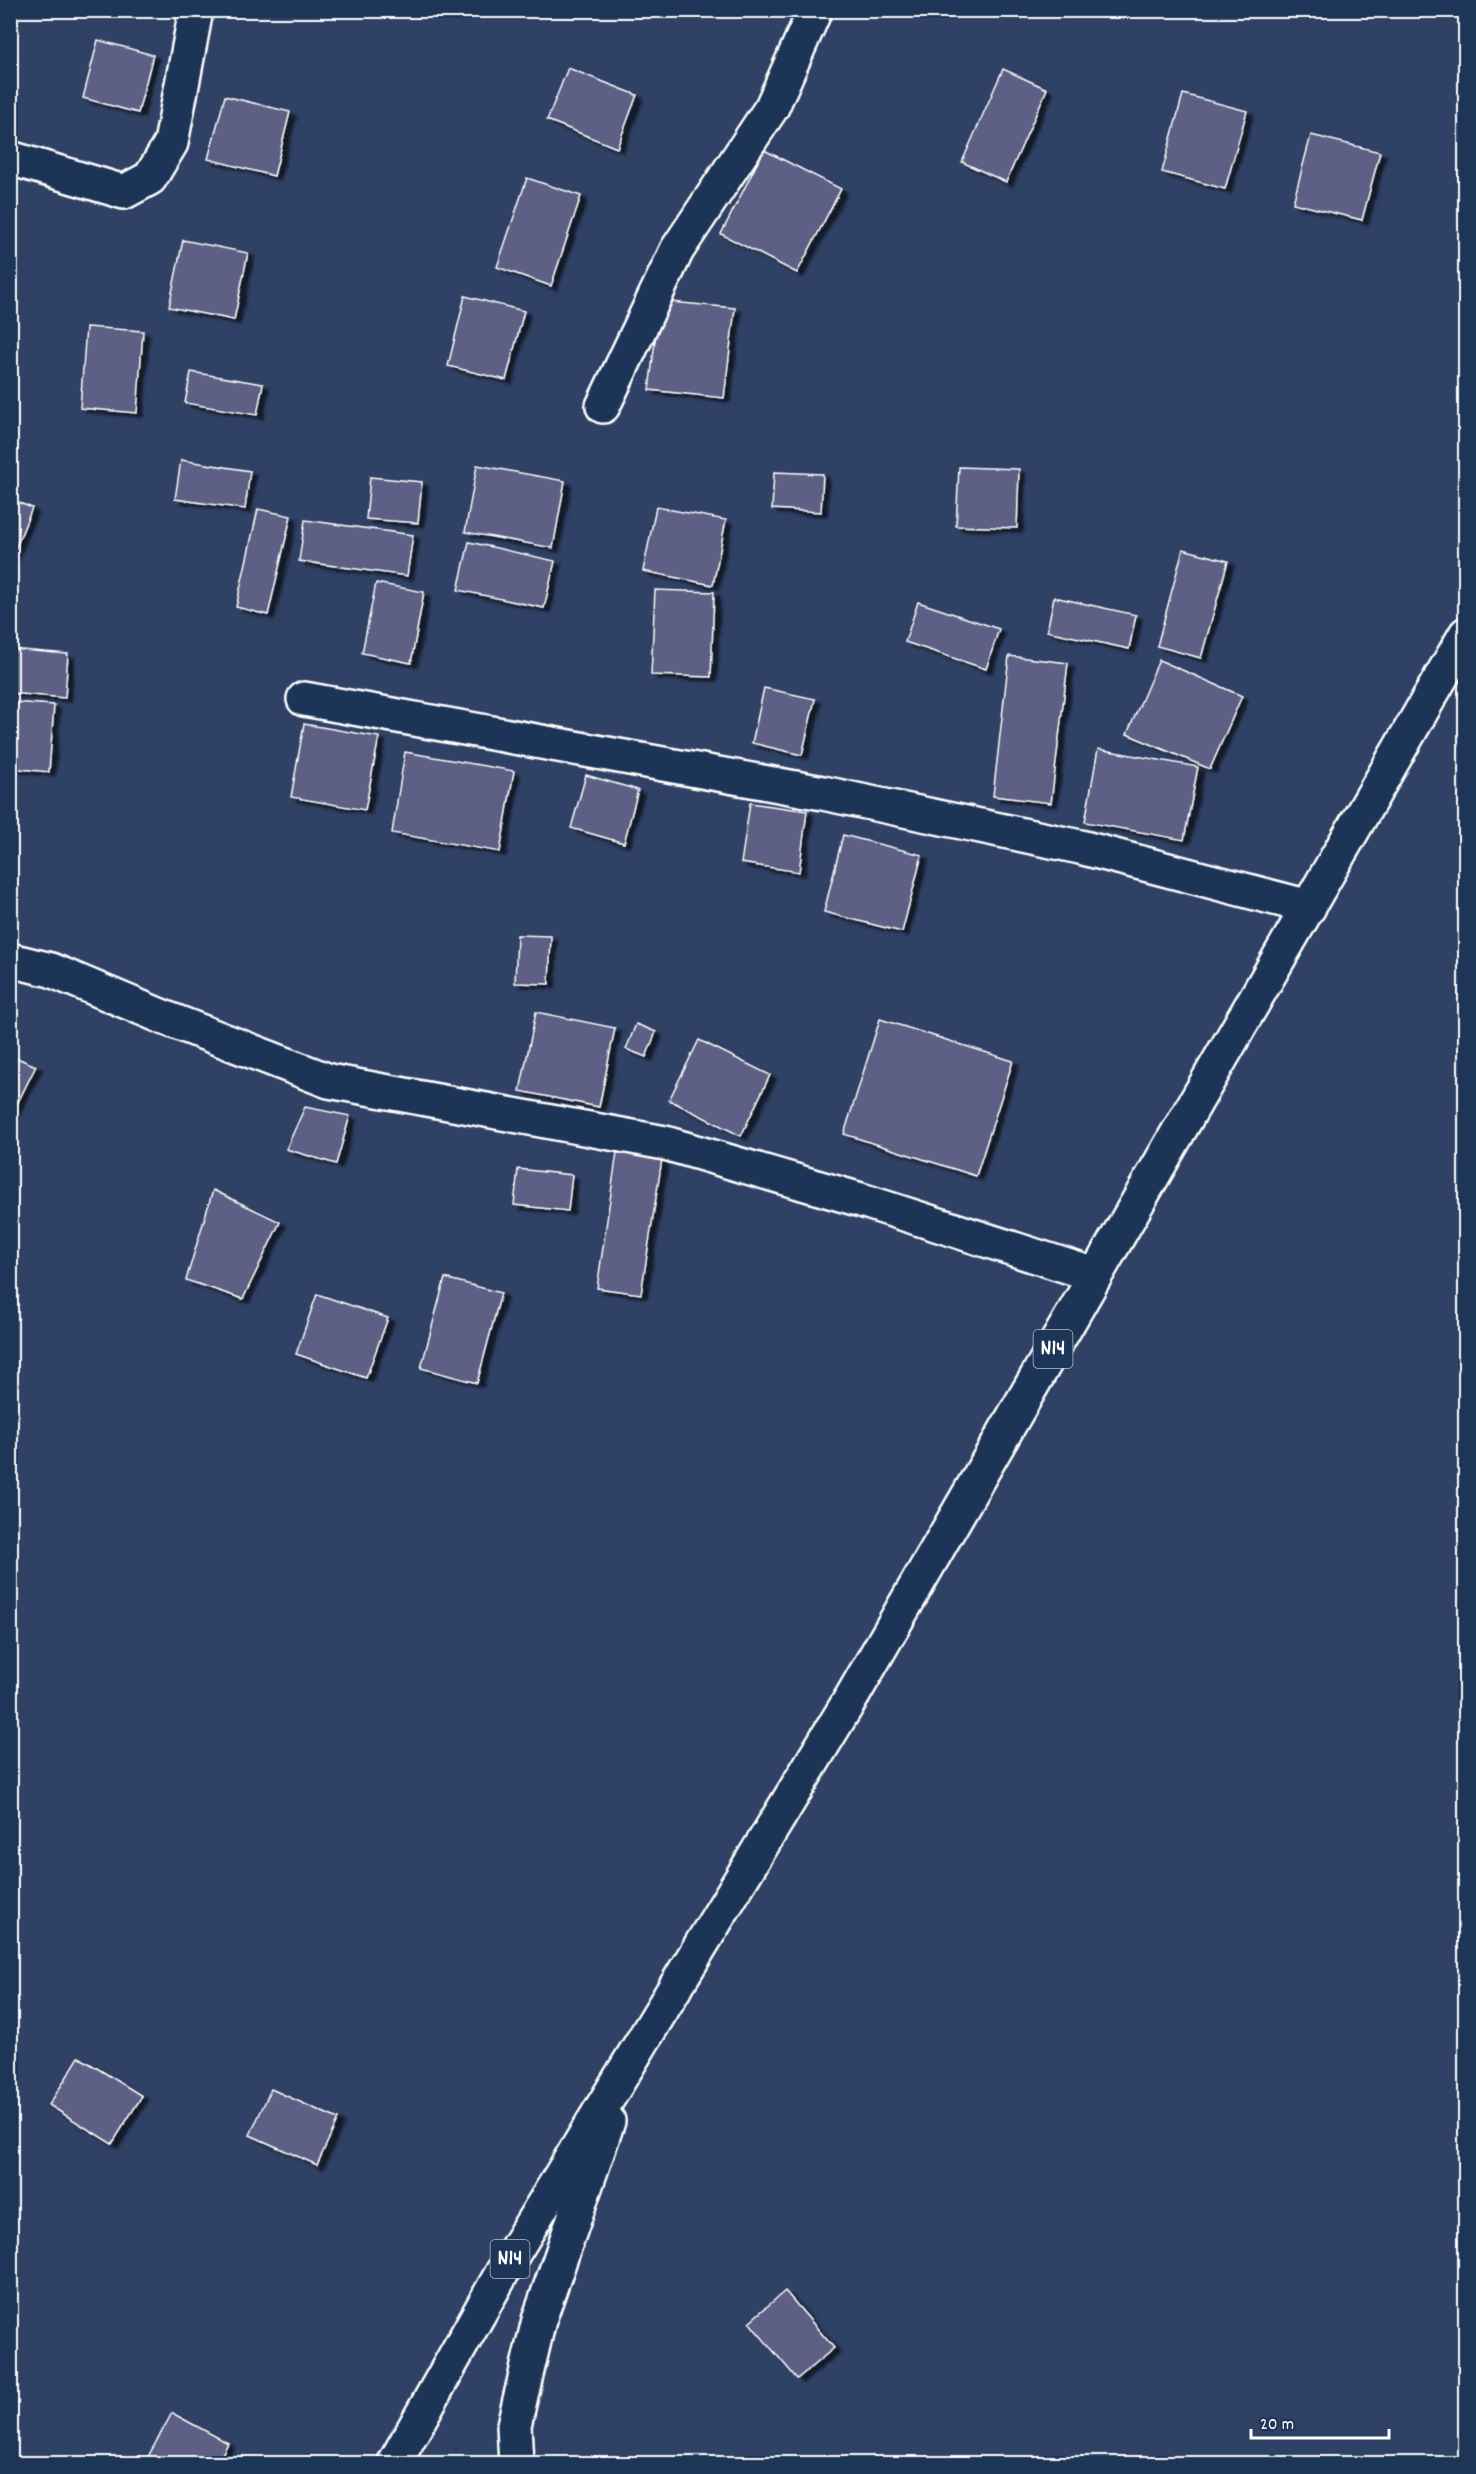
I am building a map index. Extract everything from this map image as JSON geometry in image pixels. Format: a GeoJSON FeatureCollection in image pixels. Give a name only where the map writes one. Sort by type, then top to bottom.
{"type":"FeatureCollection","features":[{"type":"Feature","properties":{"kind":"street"},"geometry":{"type":"LineString","coordinates":[[10,158],[124,192],[150,178],[171,143],[196,10]]}},
{"type":"Feature","properties":{"kind":"street"},"geometry":{"type":"LineString","coordinates":[[603,406],[677,250],[772,107],[815,10]]}},
{"type":"Feature","properties":{"kind":"street","name":"N14"},"geometry":{"type":"LineString","coordinates":[[394,2463],[507,2264],[630,2057],[853,1695],[1466,634]]}},
{"type":"Feature","properties":{"kind":"street"},"geometry":{"type":"LineString","coordinates":[[304,699],[846,798],[1080,847],[1309,907]]}},
{"type":"Feature","properties":{"kind":"street"},"geometry":{"type":"LineString","coordinates":[[10,960],[51,970],[163,1017],[329,1080],[665,1143],[861,1200],[1095,1275]]}},
{"type":"Feature","properties":{"kind":"street","name":"N14"},"geometry":{"type":"LineString","coordinates":[[516,2463],[514,2425],[539,2320],[630,2057]]}},
{"type":"Feature","properties":{"kind":"building"},"geometry":{"type":"Polygon","coordinates":[[[98,40],[153,55],[138,113],[83,98],[98,40]]]}},
{"type":"Feature","properties":{"kind":"building"},"geometry":{"type":"Polygon","coordinates":[[[568,68],[637,95],[617,148],[547,120],[568,68]]]}},
{"type":"Feature","properties":{"kind":"building"},"geometry":{"type":"Polygon","coordinates":[[[1003,69],[1047,89],[1006,182],[962,162],[1003,69]]]}},
{"type":"Feature","properties":{"kind":"building"},"geometry":{"type":"Polygon","coordinates":[[[1183,94],[1247,111],[1225,189],[1162,172],[1183,94]]]}},
{"type":"Feature","properties":{"kind":"building"},"geometry":{"type":"Polygon","coordinates":[[[225,96],[290,112],[274,176],[208,159],[225,96]]]}},
{"type":"Feature","properties":{"kind":"building"},"geometry":{"type":"Polygon","coordinates":[[[1311,135],[1380,152],[1362,220],[1293,203],[1311,135]]]}},
{"type":"Feature","properties":{"kind":"building"},"geometry":{"type":"Polygon","coordinates":[[[764,150],[841,189],[797,273],[721,234],[764,150]]]}},
{"type":"Feature","properties":{"kind":"building"},"geometry":{"type":"Polygon","coordinates":[[[527,178],[581,196],[551,286],[497,267],[527,178]]]}},
{"type":"Feature","properties":{"kind":"building"},"geometry":{"type":"Polygon","coordinates":[[[183,240],[248,253],[234,320],[169,307],[183,240]]]}},
{"type":"Feature","properties":{"kind":"building"},"geometry":{"type":"Polygon","coordinates":[[[465,296],[524,311],[506,380],[448,366],[465,296]]]}},
{"type":"Feature","properties":{"kind":"building"},"geometry":{"type":"Polygon","coordinates":[[[660,301],[735,308],[724,398],[649,390],[660,301]]]}},
{"type":"Feature","properties":{"kind":"building"},"geometry":{"type":"Polygon","coordinates":[[[86,327],[143,331],[137,413],[80,408],[86,327]]]}},
{"type":"Feature","properties":{"kind":"building"},"geometry":{"type":"Polygon","coordinates":[[[191,372],[263,384],[257,415],[185,403],[191,372]]]}},
{"type":"Feature","properties":{"kind":"building"},"geometry":{"type":"Polygon","coordinates":[[[181,460],[250,471],[245,509],[175,499],[181,460]]]}},
{"type":"Feature","properties":{"kind":"building"},"geometry":{"type":"Polygon","coordinates":[[[477,465],[565,481],[553,548],[465,532],[477,465]]]}},
{"type":"Feature","properties":{"kind":"building"},"geometry":{"type":"Polygon","coordinates":[[[959,467],[1019,469],[1017,528],[956,526],[959,467]]]}},
{"type":"Feature","properties":{"kind":"building"},"geometry":{"type":"Polygon","coordinates":[[[774,472],[823,474],[821,512],[772,509],[774,472]]]}},
{"type":"Feature","properties":{"kind":"building"},"geometry":{"type":"Polygon","coordinates":[[[370,477],[422,482],[418,523],[366,519],[370,477]]]}},
{"type":"Feature","properties":{"kind":"building"},"geometry":{"type":"Polygon","coordinates":[[[10,499],[32,508],[10,562],[10,499]]]}},
{"type":"Feature","properties":{"kind":"building"},"geometry":{"type":"Polygon","coordinates":[[[656,507],[726,520],[713,585],[643,571],[656,507]]]}},
{"type":"Feature","properties":{"kind":"building"},"geometry":{"type":"Polygon","coordinates":[[[258,509],[291,516],[268,615],[236,607],[258,509]]]}},
{"type":"Feature","properties":{"kind":"building"},"geometry":{"type":"Polygon","coordinates":[[[305,520],[413,535],[407,576],[299,561],[305,520]]]}},
{"type":"Feature","properties":{"kind":"building"},"geometry":{"type":"Polygon","coordinates":[[[469,542],[555,561],[544,608],[458,590],[469,542]]]}},
{"type":"Feature","properties":{"kind":"building"},"geometry":{"type":"Polygon","coordinates":[[[1183,549],[1228,561],[1201,658],[1157,646],[1183,549]]]}},
{"type":"Feature","properties":{"kind":"building"},"geometry":{"type":"Polygon","coordinates":[[[376,583],[424,592],[411,663],[362,653],[376,583]]]}},
{"type":"Feature","properties":{"kind":"building"},"geometry":{"type":"Polygon","coordinates":[[[655,590],[714,592],[711,677],[651,675],[655,590]]]}},
{"type":"Feature","properties":{"kind":"building"},"geometry":{"type":"Polygon","coordinates":[[[1054,597],[1136,615],[1129,649],[1047,631],[1054,597]]]}},
{"type":"Feature","properties":{"kind":"building"},"geometry":{"type":"Polygon","coordinates":[[[918,602],[999,629],[986,669],[905,642],[918,602]]]}},
{"type":"Feature","properties":{"kind":"building"},"geometry":{"type":"Polygon","coordinates":[[[10,649],[68,654],[65,698],[10,693],[10,649]]]}},
{"type":"Feature","properties":{"kind":"building"},"geometry":{"type":"Polygon","coordinates":[[[1009,656],[1068,663],[1051,803],[993,796],[1009,656]]]}},
{"type":"Feature","properties":{"kind":"building"},"geometry":{"type":"Polygon","coordinates":[[[1159,660],[1242,696],[1210,769],[1127,734],[1159,660]]]}},
{"type":"Feature","properties":{"kind":"building"},"geometry":{"type":"Polygon","coordinates":[[[764,688],[815,699],[802,755],[752,743],[764,688]]]}},
{"type":"Feature","properties":{"kind":"building"},"geometry":{"type":"Polygon","coordinates":[[[10,702],[54,705],[49,772],[10,768],[10,702]]]}},
{"type":"Feature","properties":{"kind":"building"},"geometry":{"type":"Polygon","coordinates":[[[304,724],[379,737],[365,810],[291,797],[304,724]]]}},
{"type":"Feature","properties":{"kind":"building"},"geometry":{"type":"Polygon","coordinates":[[[1098,749],[1198,767],[1184,840],[1085,822],[1098,749]]]}},
{"type":"Feature","properties":{"kind":"building"},"geometry":{"type":"Polygon","coordinates":[[[405,752],[514,771],[500,852],[392,833],[405,752]]]}},
{"type":"Feature","properties":{"kind":"building"},"geometry":{"type":"Polygon","coordinates":[[[586,775],[638,790],[624,843],[571,828],[586,775]]]}},
{"type":"Feature","properties":{"kind":"building"},"geometry":{"type":"Polygon","coordinates":[[[750,803],[807,811],[799,872],[741,863],[750,803]]]}},
{"type":"Feature","properties":{"kind":"building"},"geometry":{"type":"Polygon","coordinates":[[[843,835],[922,855],[902,932],[824,912],[843,835]]]}},
{"type":"Feature","properties":{"kind":"building"},"geometry":{"type":"Polygon","coordinates":[[[517,935],[551,936],[549,984],[515,983],[517,935]]]}},
{"type":"Feature","properties":{"kind":"building"},"geometry":{"type":"Polygon","coordinates":[[[536,1012],[615,1028],[599,1107],[520,1091],[536,1012]]]}},
{"type":"Feature","properties":{"kind":"building"},"geometry":{"type":"Polygon","coordinates":[[[880,1019],[1013,1061],[976,1176],[844,1134],[880,1019]]]}},
{"type":"Feature","properties":{"kind":"building"},"geometry":{"type":"Polygon","coordinates":[[[636,1024],[656,1032],[646,1057],[626,1049],[636,1024]]]}},
{"type":"Feature","properties":{"kind":"building"},"geometry":{"type":"Polygon","coordinates":[[[699,1040],[770,1075],[741,1136],[669,1100],[699,1040]]]}},
{"type":"Feature","properties":{"kind":"building"},"geometry":{"type":"Polygon","coordinates":[[[10,1055],[36,1066],[10,1118],[10,1055]]]}},
{"type":"Feature","properties":{"kind":"building"},"geometry":{"type":"Polygon","coordinates":[[[305,1107],[350,1116],[336,1164],[286,1149],[305,1107]]]}},
{"type":"Feature","properties":{"kind":"building"},"geometry":{"type":"Polygon","coordinates":[[[617,1152],[662,1159],[641,1294],[597,1288],[617,1152]]]}},
{"type":"Feature","properties":{"kind":"building"},"geometry":{"type":"Polygon","coordinates":[[[518,1169],[572,1175],[568,1211],[514,1205],[518,1169]]]}},
{"type":"Feature","properties":{"kind":"building"},"geometry":{"type":"Polygon","coordinates":[[[213,1190],[280,1222],[243,1299],[186,1280],[213,1190]]]}},
{"type":"Feature","properties":{"kind":"building"},"geometry":{"type":"Polygon","coordinates":[[[445,1278],[501,1293],[477,1383],[421,1368],[445,1278]]]}},
{"type":"Feature","properties":{"kind":"building"},"geometry":{"type":"Polygon","coordinates":[[[317,1294],[388,1318],[366,1378],[296,1354],[317,1294]]]}},
{"type":"Feature","properties":{"kind":"building"},"geometry":{"type":"Polygon","coordinates":[[[79,2057],[142,2096],[112,2144],[49,2105],[79,2057]]]}},
{"type":"Feature","properties":{"kind":"building"},"geometry":{"type":"Polygon","coordinates":[[[271,2089],[338,2119],[317,2165],[250,2135],[271,2089]]]}},
{"type":"Feature","properties":{"kind":"building"},"geometry":{"type":"Polygon","coordinates":[[[785,2291],[834,2348],[797,2379],[749,2322],[785,2291]]]}},
{"type":"Feature","properties":{"kind":"building"},"geometry":{"type":"Polygon","coordinates":[[[172,2413],[228,2443],[217,2464],[144,2464],[172,2413]]]}}]}
